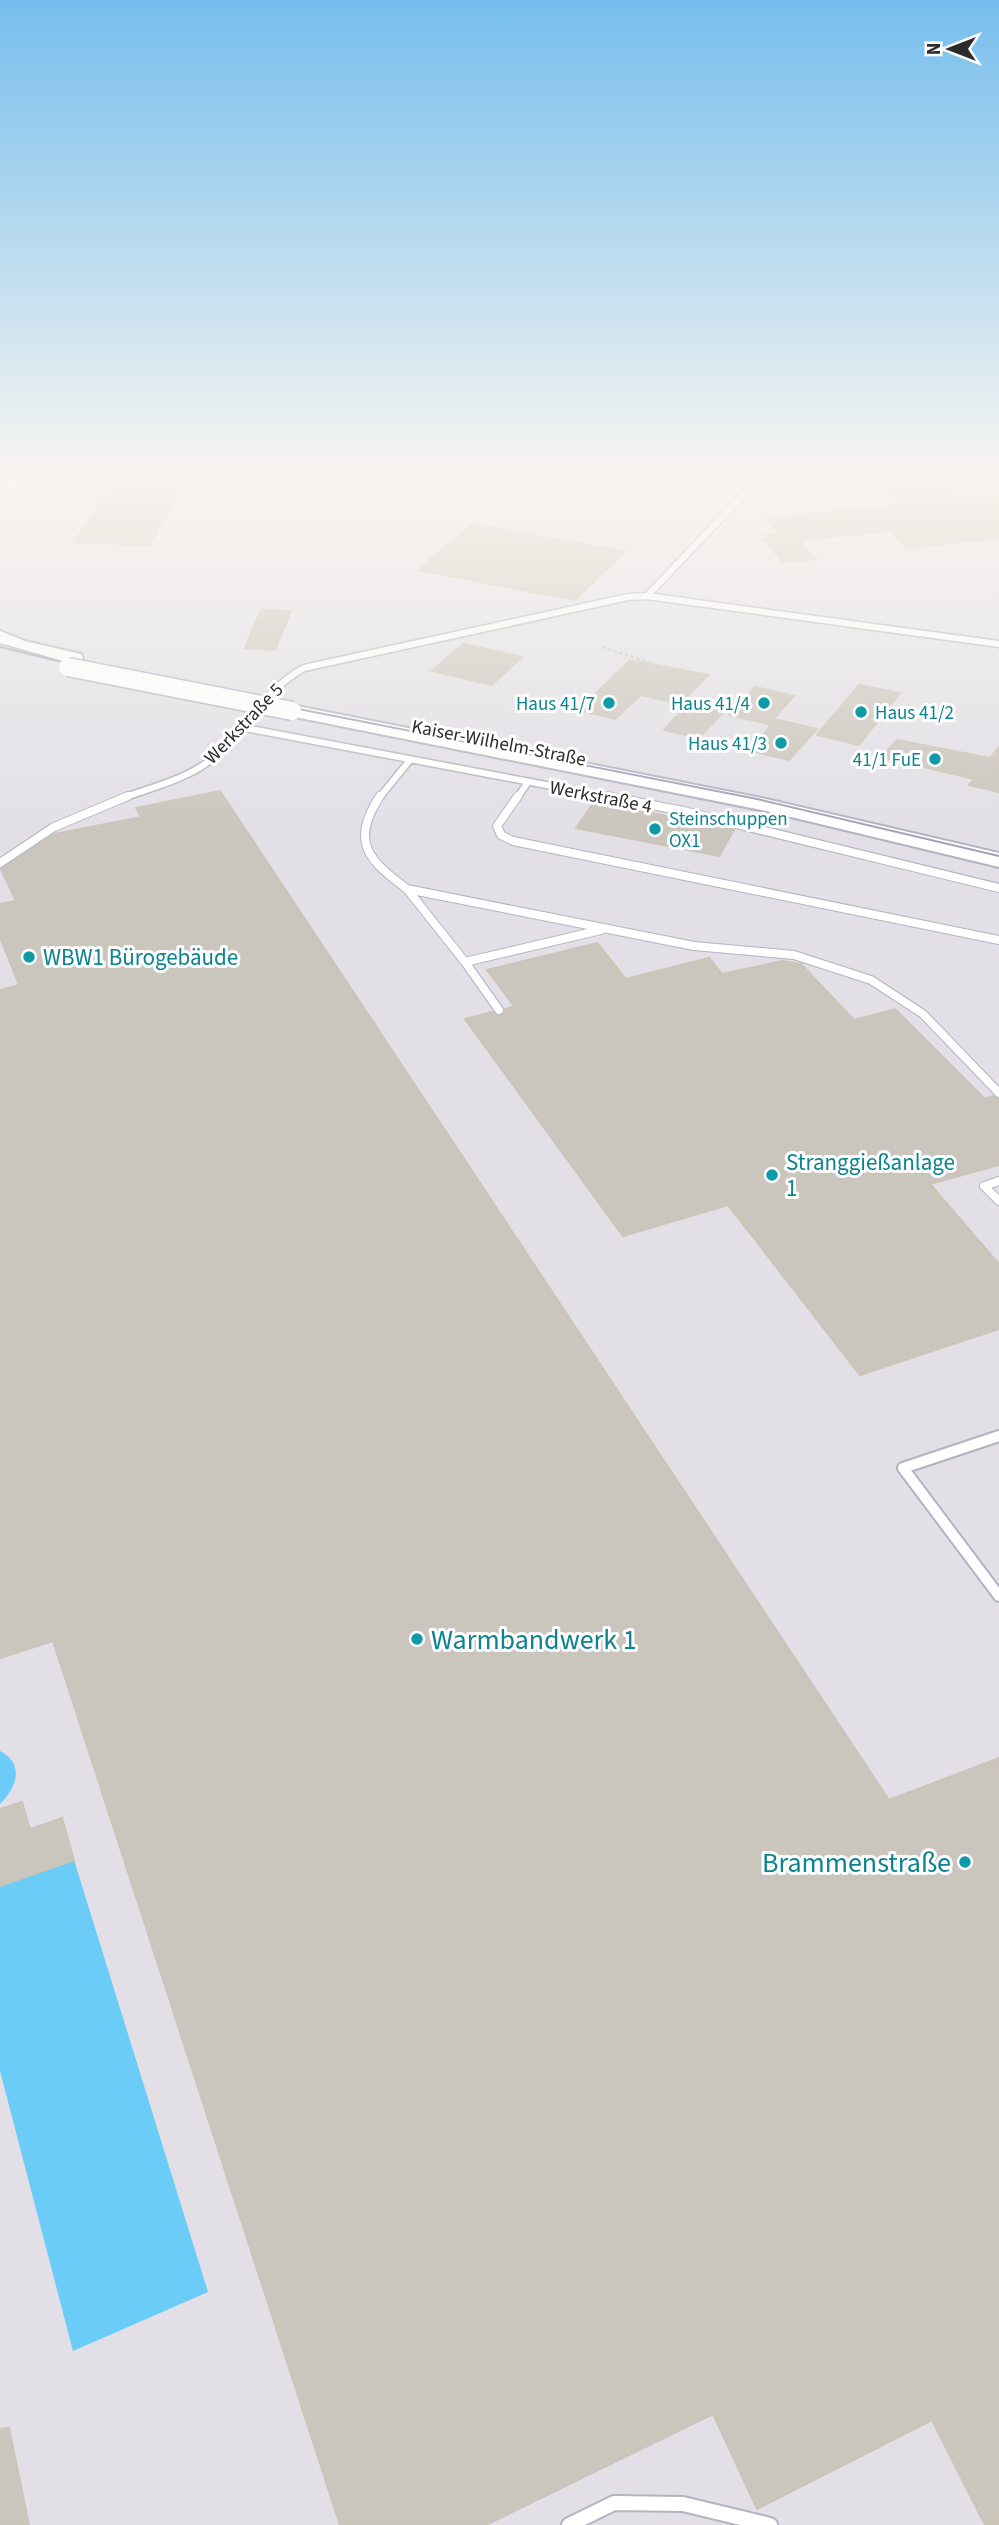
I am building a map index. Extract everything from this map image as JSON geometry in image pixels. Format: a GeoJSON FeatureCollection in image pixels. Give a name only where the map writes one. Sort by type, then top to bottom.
{"type":"FeatureCollection","features":[{"type":"Feature","properties":{"kind":"main road","name":"Kaiser-Wilhelm-Straße"},"geometry":{"type":"LineString","coordinates":[[0,636],[71,662]]}},
{"type":"Feature","properties":{"kind":"main road","name":"Kaiser-Wilhelm-Straße"},"geometry":{"type":"LineString","coordinates":[[0,650],[294,707],[766,806],[999,860]]}},
{"type":"Feature","properties":{"kind":"main road","name":"Kaiser-Wilhelm-Straße"},"geometry":{"type":"LineString","coordinates":[[294,707],[771,795],[999,848]]}},
{"type":"Feature","properties":{"kind":"lane"},"geometry":{"type":"LineString","coordinates":[[647,596],[650,593]]}},
{"type":"Feature","properties":{"kind":"lane","name":"Werkstraße 5"},"geometry":{"type":"LineString","coordinates":[[0,863],[54,827],[85,812],[194,772],[284,679],[304,668],[604,602],[647,596],[999,644]]}},
{"type":"Feature","properties":{"kind":"lane","name":"Werkstraße 4"},"geometry":{"type":"LineString","coordinates":[[240,727],[683,811],[999,887]]}},
{"type":"Feature","properties":{"kind":"lane"},"geometry":{"type":"LineString","coordinates":[[410,760],[370,807],[361,839],[367,856],[384,874],[407,889],[499,1010]]}},
{"type":"Feature","properties":{"kind":"lane"},"geometry":{"type":"LineString","coordinates":[[528,782],[497,826],[501,835],[513,841],[999,940]]}},
{"type":"Feature","properties":{"kind":"lane"},"geometry":{"type":"LineString","coordinates":[[407,889],[694,946],[794,955],[872,979],[923,1014],[999,1093]]}},
{"type":"Feature","properties":{"kind":"lane"},"geometry":{"type":"LineString","coordinates":[[465,962],[605,929]]}},
{"type":"Feature","properties":{"kind":"lane"},"geometry":{"type":"LineString","coordinates":[[999,1181],[984,1185],[999,1201]]}},
{"type":"Feature","properties":{"kind":"lane"},"geometry":{"type":"LineString","coordinates":[[999,1436],[903,1468],[999,1596]]}},
{"type":"Feature","properties":{"kind":"lane"},"geometry":{"type":"LineString","coordinates":[[569,2525],[614,2503],[682,2504],[770,2525]]}},
{"type":"Feature","properties":{"kind":"path"},"geometry":{"type":"LineString","coordinates":[[602,647],[651,663],[630,688]]}},
{"type":"Feature","properties":{"kind":"shaded area"},"geometry":{"type":"Polygon","coordinates":[[[0,593],[999,593],[999,2525],[0,2525],[0,593]]]}},
{"type":"Feature","properties":{"kind":"water"},"geometry":{"type":"Polygon","coordinates":[[[0,1751],[13,1762],[16,1776],[11,1790],[0,1804],[0,1751]]]}},
{"type":"Feature","properties":{"kind":"water"},"geometry":{"type":"Polygon","coordinates":[[[74,1860],[208,2292],[73,2351],[0,2071],[0,1886],[74,1860]]]}},
{"type":"Feature","properties":{"kind":"building"},"geometry":{"type":"Polygon","coordinates":[[[537,593],[582,593],[575,600],[537,593]]]}},
{"type":"Feature","properties":{"kind":"building"},"geometry":{"type":"Polygon","coordinates":[[[261,610],[291,611],[275,650],[245,648],[261,610]]]}},
{"type":"Feature","properties":{"kind":"building"},"geometry":{"type":"Polygon","coordinates":[[[463,644],[522,657],[492,685],[432,671],[463,644]]]}},
{"type":"Feature","properties":{"kind":"building"},"geometry":{"type":"Polygon","coordinates":[[[630,660],[708,675],[680,704],[641,695],[615,719],[579,710],[630,660]]]}},
{"type":"Feature","properties":{"kind":"building","name":"Haus 41/2"},"geometry":{"type":"Polygon","coordinates":[[[859,685],[900,693],[859,745],[817,735],[859,685]]]}},
{"type":"Feature","properties":{"kind":"building","name":"Haus 41/4"},"geometry":{"type":"Polygon","coordinates":[[[755,687],[794,696],[769,724],[729,715],[755,687]]]}},
{"type":"Feature","properties":{"kind":"building"},"geometry":{"type":"Polygon","coordinates":[[[692,700],[727,708],[699,738],[664,730],[692,700]]]}},
{"type":"Feature","properties":{"kind":"building","name":"Haus 41/3"},"geometry":{"type":"Polygon","coordinates":[[[775,719],[817,729],[789,760],[751,751],[775,719]]]}},
{"type":"Feature","properties":{"kind":"building","name":"41/1 FuE"},"geometry":{"type":"Polygon","coordinates":[[[897,740],[990,758],[999,747],[999,792],[969,785],[974,779],[882,757],[897,740]]]}},
{"type":"Feature","properties":{"kind":"building","name":"Warmbandwerk 1"},"geometry":{"type":"Polygon","coordinates":[[[220,791],[889,1800],[999,1758],[999,2525],[985,2525],[932,2420],[757,2509],[713,2414],[486,2525],[340,2525],[53,1641],[0,1658],[0,990],[19,985],[0,937],[0,904],[16,901],[1,869],[55,834],[141,817],[136,808],[220,791]]]}},
{"type":"Feature","properties":{"kind":"building","name":"Steinschuppen OX1"},"geometry":{"type":"Polygon","coordinates":[[[594,802],[734,830],[719,856],[576,828],[594,802]]]}},
{"type":"Feature","properties":{"kind":"building","name":"Stranggießanlage 1"},"geometry":{"type":"Polygon","coordinates":[[[597,943],[626,979],[709,958],[722,974],[782,961],[801,964],[854,1020],[895,1009],[985,1099],[993,1096],[999,1099],[999,1165],[930,1184],[999,1264],[999,1329],[860,1375],[728,1205],[623,1236],[465,1019],[492,1012],[500,1016],[505,1009],[514,1006],[487,970],[597,943]]]}},
{"type":"Feature","properties":{"kind":"building"},"geometry":{"type":"Polygon","coordinates":[[[22,1802],[30,1829],[62,1818],[74,1860],[0,1886],[0,1809],[22,1802]]]}},
{"type":"Feature","properties":{"kind":"building"},"geometry":{"type":"Polygon","coordinates":[[[9,2428],[29,2525],[0,2525],[0,2429],[9,2428]]]}},
{"type":"Feature","properties":{"kind":"tram line"},"geometry":{"type":"LineString","coordinates":[[0,647],[70,664],[757,799],[999,856]]}},
{"type":"Feature","properties":{"kind":"place","name":"Haus 41/7"},"geometry":{"type":"Point","coordinates":[609,703]}},
{"type":"Feature","properties":{"kind":"place","name":"Haus 41/4"},"geometry":{"type":"Point","coordinates":[764,703]}},
{"type":"Feature","properties":{"kind":"place","name":"Haus 41/2"},"geometry":{"type":"Point","coordinates":[861,712]}},
{"type":"Feature","properties":{"kind":"place","name":"Haus 41/3"},"geometry":{"type":"Point","coordinates":[781,743]}},
{"type":"Feature","properties":{"kind":"place","name":"41/1 FuE"},"geometry":{"type":"Point","coordinates":[935,759]}},
{"type":"Feature","properties":{"kind":"place","name":"Steinschuppen OX1"},"geometry":{"type":"Point","coordinates":[655,829]}},
{"type":"Feature","properties":{"kind":"place","name":"WBW1 Bürogebäude"},"geometry":{"type":"Point","coordinates":[29,957]}},
{"type":"Feature","properties":{"kind":"place","name":"Stranggießanlage 1"},"geometry":{"type":"Point","coordinates":[772,1175]}},
{"type":"Feature","properties":{"kind":"place","name":"Warmbandwerk 1"},"geometry":{"type":"Point","coordinates":[417,1639]}},
{"type":"Feature","properties":{"kind":"place","name":"Brammenstraße"},"geometry":{"type":"Point","coordinates":[965,1862]}}]}
